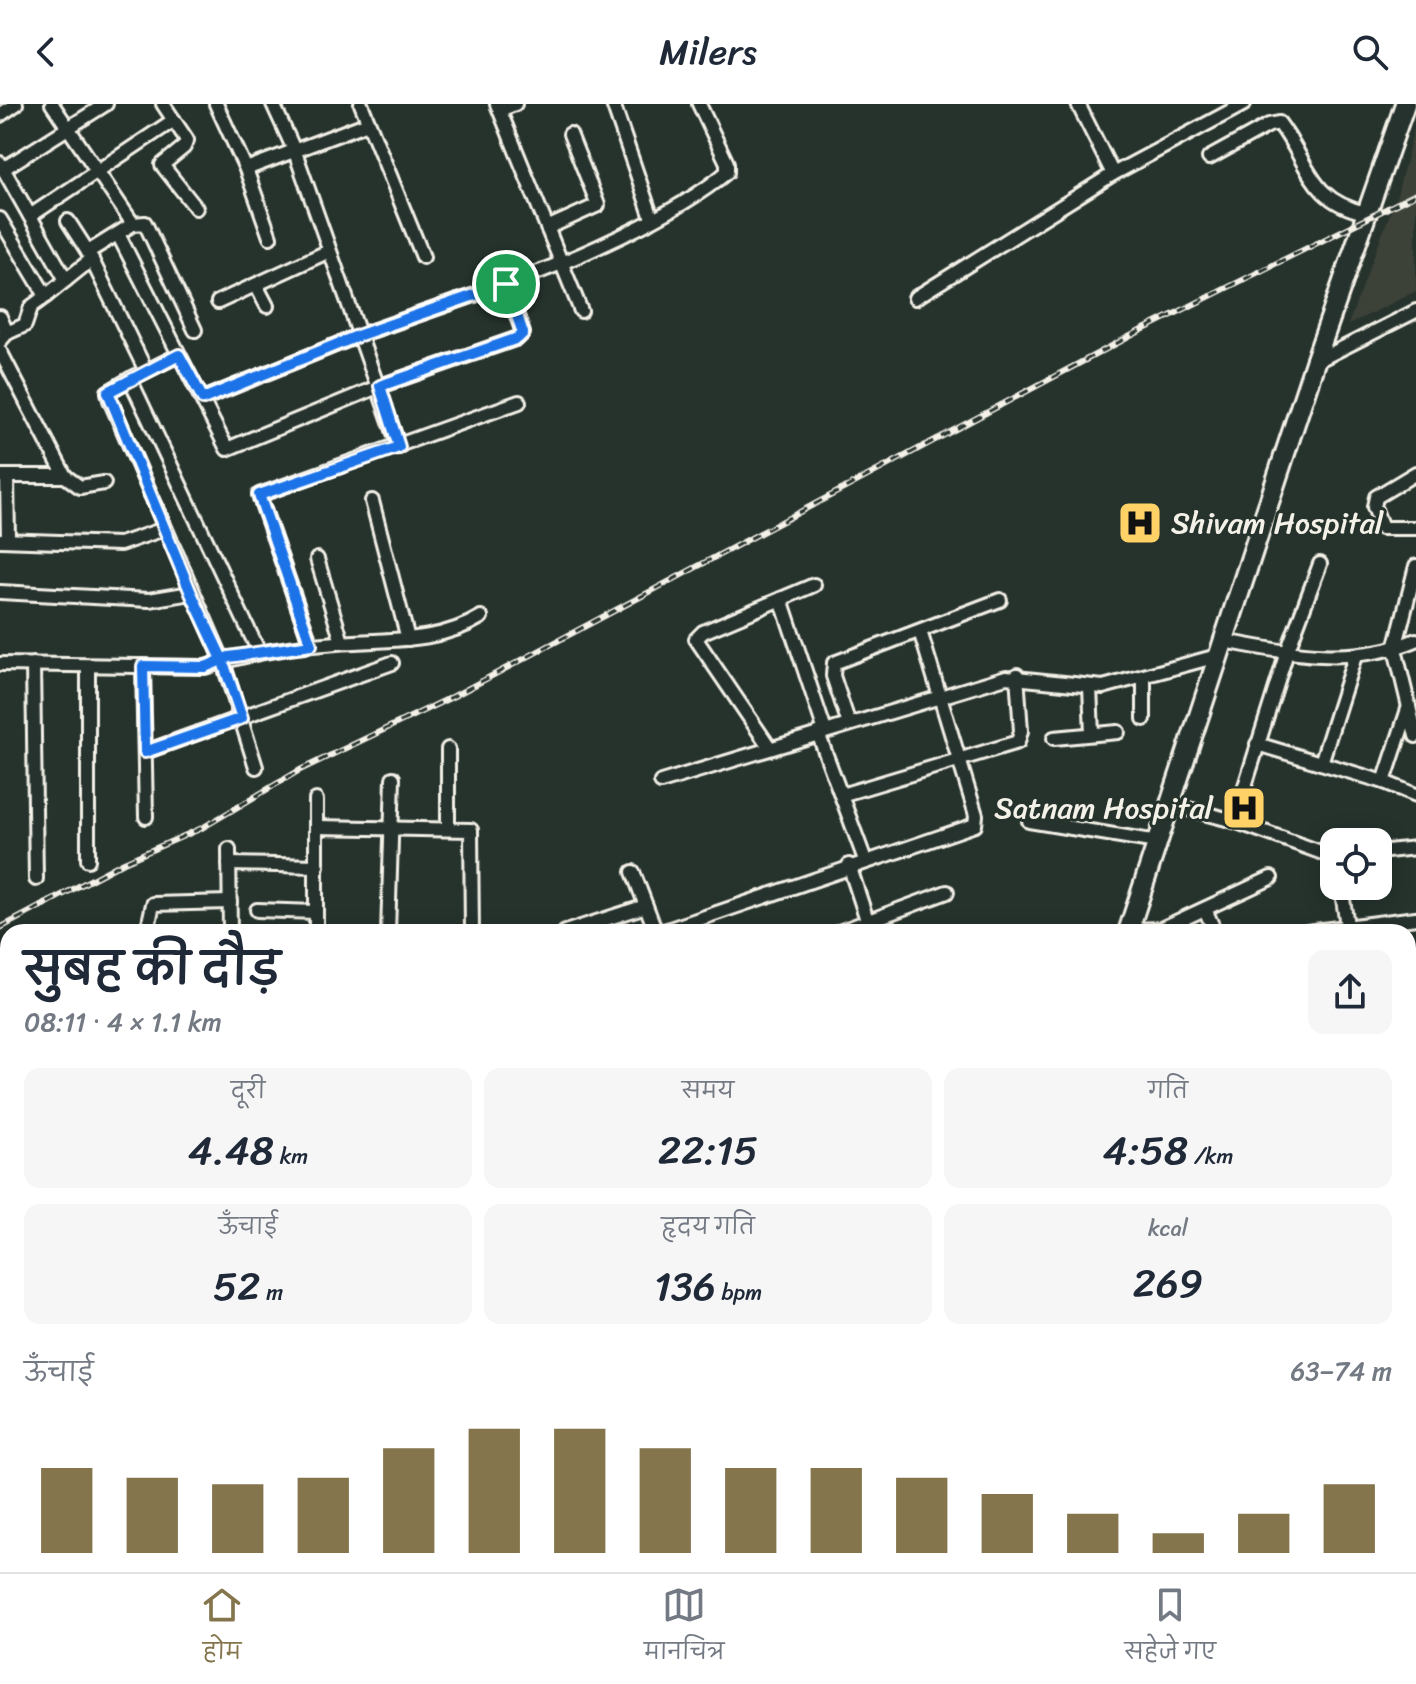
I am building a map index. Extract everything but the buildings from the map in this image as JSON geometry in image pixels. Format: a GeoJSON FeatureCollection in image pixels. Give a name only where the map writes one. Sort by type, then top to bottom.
{"type":"FeatureCollection","features":[{"type":"Feature","properties":{"kind":"main road"},"geometry":{"type":"LineString","coordinates":[[1131,924],[1157,842],[1173,805],[1315,362],[1405,104]]}},
{"type":"Feature","properties":{"kind":"street"},"geometry":{"type":"LineString","coordinates":[[0,115],[16,104]]}},
{"type":"Feature","properties":{"kind":"street"},"geometry":{"type":"LineString","coordinates":[[52,104],[133,224]]}},
{"type":"Feature","properties":{"kind":"street"},"geometry":{"type":"LineString","coordinates":[[66,280],[2,166],[106,104]]}},
{"type":"Feature","properties":{"kind":"street"},"geometry":{"type":"LineString","coordinates":[[163,104],[185,134],[187,144],[162,165],[196,208]]}},
{"type":"Feature","properties":{"kind":"street"},"geometry":{"type":"LineString","coordinates":[[216,104],[246,169],[270,237]]}},
{"type":"Feature","properties":{"kind":"street"},"geometry":{"type":"LineString","coordinates":[[273,104],[295,152],[327,252],[380,386],[399,447]]}},
{"type":"Feature","properties":{"kind":"street"},"geometry":{"type":"LineString","coordinates":[[361,104],[423,257]]}},
{"type":"Feature","properties":{"kind":"street"},"geometry":{"type":"LineString","coordinates":[[515,104],[499,107],[581,311]]}},
{"type":"Feature","properties":{"kind":"street"},"geometry":{"type":"LineString","coordinates":[[613,104],[652,218]]}},
{"type":"Feature","properties":{"kind":"street"},"geometry":{"type":"LineString","coordinates":[[203,399],[360,335],[561,265],[652,218],[727,172],[727,163],[699,104]]}},
{"type":"Feature","properties":{"kind":"street"},"geometry":{"type":"LineString","coordinates":[[1078,104],[1113,174]]}},
{"type":"Feature","properties":{"kind":"street"},"geometry":{"type":"LineString","coordinates":[[915,298],[1113,174],[1244,104]]}},
{"type":"Feature","properties":{"kind":"street"},"geometry":{"type":"LineString","coordinates":[[30,216],[174,120]]}},
{"type":"Feature","properties":{"kind":"street"},"geometry":{"type":"LineString","coordinates":[[246,169],[368,123]]}},
{"type":"Feature","properties":{"kind":"street"},"geometry":{"type":"LineString","coordinates":[[1209,158],[1269,125],[1279,123],[1322,193],[1343,208],[1366,213]]}},
{"type":"Feature","properties":{"kind":"street"},"geometry":{"type":"LineString","coordinates":[[547,228],[598,205],[570,134]]}},
{"type":"Feature","properties":{"kind":"street"},"geometry":{"type":"LineString","coordinates":[[0,219],[46,296]]}},
{"type":"Feature","properties":{"kind":"street"},"geometry":{"type":"LineString","coordinates":[[68,221],[90,256],[146,371]]}},
{"type":"Feature","properties":{"kind":"street"},"geometry":{"type":"LineString","coordinates":[[0,317],[4,337],[25,325],[28,312],[90,256],[133,224],[142,222],[195,330]]}},
{"type":"Feature","properties":{"kind":"street"},"geometry":{"type":"LineString","coordinates":[[118,234],[203,399],[223,445],[230,449],[380,386],[518,338],[523,333],[522,321],[506,284]]}},
{"type":"Feature","properties":{"kind":"street"},"geometry":{"type":"LineString","coordinates":[[218,302],[327,252]]}},
{"type":"Feature","properties":{"kind":"street"},"geometry":{"type":"LineString","coordinates":[[256,285],[267,306]]}},
{"type":"Feature","properties":{"kind":"street"},"geometry":{"type":"LineString","coordinates":[[1315,362],[1416,311]]}},
{"type":"Feature","properties":{"kind":"street"},"geometry":{"type":"LineString","coordinates":[[0,351],[65,476],[80,487],[104,483]]}},
{"type":"Feature","properties":{"kind":"street"},"geometry":{"type":"LineString","coordinates":[[179,355],[111,389],[108,395],[222,659],[256,767]]}},
{"type":"Feature","properties":{"kind":"street"},"geometry":{"type":"LineString","coordinates":[[130,379],[259,652]]}},
{"type":"Feature","properties":{"kind":"street"},"geometry":{"type":"LineString","coordinates":[[311,645],[259,495],[519,402]]}},
{"type":"Feature","properties":{"kind":"street"},"geometry":{"type":"LineString","coordinates":[[1416,473],[1376,497],[1374,502],[1382,528],[1416,528]]}},
{"type":"Feature","properties":{"kind":"street"},"geometry":{"type":"LineString","coordinates":[[65,476],[4,476],[4,539],[120,544],[164,529]]}},
{"type":"Feature","properties":{"kind":"street"},"geometry":{"type":"LineString","coordinates":[[372,501],[408,639]]}},
{"type":"Feature","properties":{"kind":"street"},"geometry":{"type":"LineString","coordinates":[[317,559],[342,642]]}},
{"type":"Feature","properties":{"kind":"street"},"geometry":{"type":"LineString","coordinates":[[1234,821],[1287,652],[1320,564]]}},
{"type":"Feature","properties":{"kind":"street"},"geometry":{"type":"LineString","coordinates":[[1416,566],[1395,649],[1412,706],[1416,736]]}},
{"type":"Feature","properties":{"kind":"street"},"geometry":{"type":"LineString","coordinates":[[770,748],[696,639],[703,632],[814,585]]}},
{"type":"Feature","properties":{"kind":"street"},"geometry":{"type":"LineString","coordinates":[[0,592],[149,600],[191,593]]}},
{"type":"Feature","properties":{"kind":"street"},"geometry":{"type":"LineString","coordinates":[[781,599],[841,795],[865,860]]}},
{"type":"Feature","properties":{"kind":"street"},"geometry":{"type":"LineString","coordinates":[[849,724],[833,676],[834,663],[1000,600]]}},
{"type":"Feature","properties":{"kind":"street"},"geometry":{"type":"LineString","coordinates":[[0,664],[205,667],[222,659],[259,652],[440,635],[481,617]]}},
{"type":"Feature","properties":{"kind":"street"},"geometry":{"type":"LineString","coordinates":[[681,924],[975,825],[976,815],[920,631]]}},
{"type":"Feature","properties":{"kind":"street"},"geometry":{"type":"LineString","coordinates":[[661,782],[1017,675],[1090,687],[1144,676],[1223,648],[1355,656],[1395,649],[1416,640]]}},
{"type":"Feature","properties":{"kind":"street"},"geometry":{"type":"LineString","coordinates":[[1321,763],[1355,656]]}},
{"type":"Feature","properties":{"kind":"street"},"geometry":{"type":"LineString","coordinates":[[145,752],[392,663]]}},
{"type":"Feature","properties":{"kind":"street"},"geometry":{"type":"LineString","coordinates":[[33,664],[36,879]]}},
{"type":"Feature","properties":{"kind":"street"},"geometry":{"type":"LineString","coordinates":[[88,666],[88,860]]}},
{"type":"Feature","properties":{"kind":"street"},"geometry":{"type":"LineString","coordinates":[[143,666],[146,817]]}},
{"type":"Feature","properties":{"kind":"street"},"geometry":{"type":"LineString","coordinates":[[841,795],[1018,742],[1021,731],[1017,675]]}},
{"type":"Feature","properties":{"kind":"street"},"geometry":{"type":"LineString","coordinates":[[1144,676],[1144,719]]}},
{"type":"Feature","properties":{"kind":"street"},"geometry":{"type":"LineString","coordinates":[[1090,687],[1092,734]]}},
{"type":"Feature","properties":{"kind":"street"},"geometry":{"type":"LineString","coordinates":[[1384,782],[1412,706]]}},
{"type":"Feature","properties":{"kind":"street"},"geometry":{"type":"LineString","coordinates":[[1054,738],[1118,732]]}},
{"type":"Feature","properties":{"kind":"street"},"geometry":{"type":"LineString","coordinates":[[1257,744],[1384,782],[1416,795]]}},
{"type":"Feature","properties":{"kind":"street"},"geometry":{"type":"LineString","coordinates":[[448,749],[448,828]]}},
{"type":"Feature","properties":{"kind":"street"},"geometry":{"type":"LineString","coordinates":[[388,924],[393,778]]}},
{"type":"Feature","properties":{"kind":"street"},"geometry":{"type":"LineString","coordinates":[[316,800],[316,924]]}},
{"type":"Feature","properties":{"kind":"street"},"geometry":{"type":"LineString","coordinates":[[1173,805],[1234,821],[1320,852]]}},
{"type":"Feature","properties":{"kind":"street"},"geometry":{"type":"LineString","coordinates":[[1029,821],[1157,842]]}},
{"type":"Feature","properties":{"kind":"street"},"geometry":{"type":"LineString","coordinates":[[317,827],[467,829],[473,833],[472,924]]}},
{"type":"Feature","properties":{"kind":"street"},"geometry":{"type":"LineString","coordinates":[[1392,851],[1416,848]]}},
{"type":"Feature","properties":{"kind":"street"},"geometry":{"type":"LineString","coordinates":[[229,849],[230,924]]}},
{"type":"Feature","properties":{"kind":"street"},"geometry":{"type":"LineString","coordinates":[[229,864],[317,866]]}},
{"type":"Feature","properties":{"kind":"street"},"geometry":{"type":"LineString","coordinates":[[849,865],[868,924]]}},
{"type":"Feature","properties":{"kind":"street"},"geometry":{"type":"LineString","coordinates":[[633,872],[654,924]]}},
{"type":"Feature","properties":{"kind":"street"},"geometry":{"type":"LineString","coordinates":[[1171,924],[1271,878]]}},
{"type":"Feature","properties":{"kind":"street"},"geometry":{"type":"LineString","coordinates":[[874,924],[947,892]]}},
{"type":"Feature","properties":{"kind":"street"},"geometry":{"type":"LineString","coordinates":[[1343,900],[1345,924]]}},
{"type":"Feature","properties":{"kind":"street"},"geometry":{"type":"LineString","coordinates":[[149,924],[153,904],[230,902]]}},
{"type":"Feature","properties":{"kind":"street"},"geometry":{"type":"LineString","coordinates":[[591,924],[646,906]]}},
{"type":"Feature","properties":{"kind":"street"},"geometry":{"type":"LineString","coordinates":[[1205,909],[1212,924]]}},
{"type":"Feature","properties":{"kind":"street"},"geometry":{"type":"LineString","coordinates":[[257,910],[316,912]]}},
{"type":"Feature","properties":{"kind":"street"},"geometry":{"type":"LineString","coordinates":[[1378,924],[1416,918]]}},
{"type":"Feature","properties":{"kind":"shaded area"},"geometry":{"type":"Polygon","coordinates":[[[1416,121],[1416,291],[1348,325],[1397,195],[1416,121]]]}},
{"type":"Feature","properties":{"kind":"railway"},"geometry":{"type":"LineString","coordinates":[[8,924],[124,862],[202,828],[300,770],[454,696],[1140,331],[1416,194]]}},
{"type":"Feature","properties":{"kind":"place","name":"Shivam Hospital"},"geometry":{"type":"Point","coordinates":[1140,523]}},
{"type":"Feature","properties":{"kind":"place","name":"Satnam Hospital"},"geometry":{"type":"Point","coordinates":[1244,808]}},
{"type":"Feature","properties":{"kind":"route"},"geometry":{"type":"LineString","coordinates":[[506,284],[360,335],[203,399],[179,355],[108,392],[191,593],[222,659],[242,718],[145,752],[143,666],[205,667],[222,659],[229,657],[311,645],[258,500],[259,495],[399,447],[380,386],[518,338],[523,333],[522,321],[506,284]]}}]}
